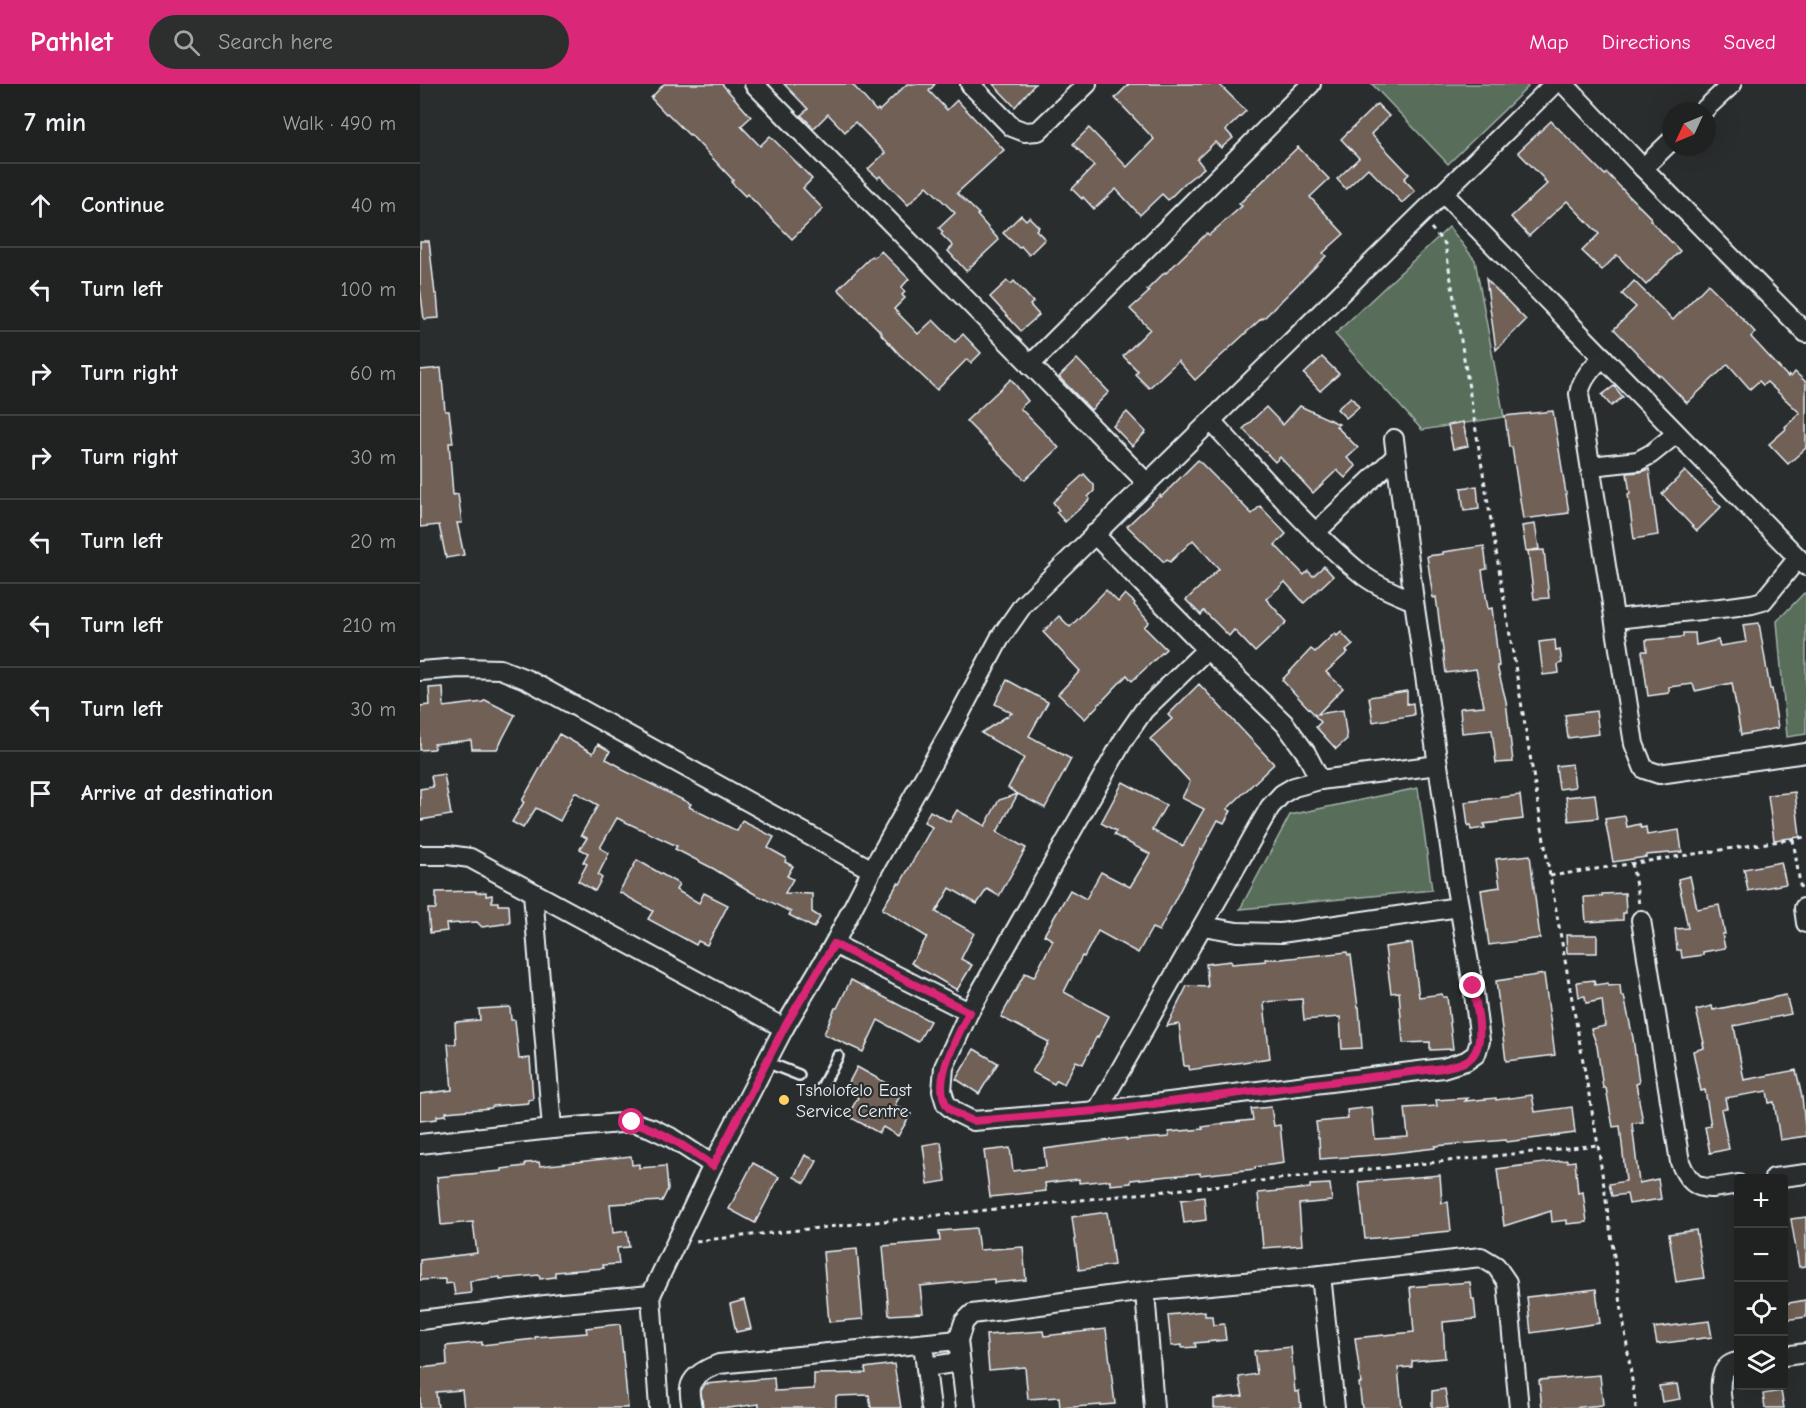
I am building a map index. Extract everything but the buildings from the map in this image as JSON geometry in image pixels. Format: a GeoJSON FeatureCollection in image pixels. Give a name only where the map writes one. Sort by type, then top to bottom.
{"type":"FeatureCollection","features":[{"type":"Feature","properties":{"kind":"street"},"geometry":{"type":"LineString","coordinates":[[754,84],[1147,483]]}},
{"type":"Feature","properties":{"kind":"street"},"geometry":{"type":"LineString","coordinates":[[970,84],[1012,127],[1025,132],[1038,131],[1087,84]]}},
{"type":"Feature","properties":{"kind":"street"},"geometry":{"type":"LineString","coordinates":[[1030,365],[1311,84]]}},
{"type":"Feature","properties":{"kind":"street"},"geometry":{"type":"LineString","coordinates":[[659,1408],[651,1295],[713,1166],[784,1028],[834,944],[872,870],[1000,638],[1023,605],[1094,534],[1554,84]]}},
{"type":"Feature","properties":{"kind":"street"},"geometry":{"type":"LineString","coordinates":[[1564,84],[1642,168],[1806,333]]}},
{"type":"Feature","properties":{"kind":"street"},"geometry":{"type":"LineString","coordinates":[[1713,102],[1732,84]]}},
{"type":"Feature","properties":{"kind":"street"},"geometry":{"type":"LineString","coordinates":[[1642,168],[1662,149]]}},
{"type":"Feature","properties":{"kind":"street"},"geometry":{"type":"LineString","coordinates":[[1443,192],[1802,562],[1763,601],[1615,618]]}},
{"type":"Feature","properties":{"kind":"street"},"geometry":{"type":"LineString","coordinates":[[1603,357],[1588,372],[1581,384],[1579,394],[1634,744],[1644,769],[1659,774],[1806,753]]}},
{"type":"Feature","properties":{"kind":"street"},"geometry":{"type":"LineString","coordinates":[[1211,420],[1316,532],[1366,577],[1414,601]]}},
{"type":"Feature","properties":{"kind":"street"},"geometry":{"type":"LineString","coordinates":[[1591,466],[1638,461],[1676,434]]}},
{"type":"Feature","properties":{"kind":"street"},"geometry":{"type":"LineString","coordinates":[[1207,649],[1144,710],[1124,739],[969,1012],[944,1067],[942,1091],[946,1104],[957,1113],[973,1121],[1096,1111],[1443,1068],[1466,1061],[1476,1054],[1480,1041],[1473,986],[1459,908],[1414,601],[1395,448],[1316,532]]}},
{"type":"Feature","properties":{"kind":"street"},"geometry":{"type":"LineString","coordinates":[[1094,534],[1207,649],[1285,724],[1306,753],[1320,780]]}},
{"type":"Feature","properties":{"kind":"street"},"geometry":{"type":"LineString","coordinates":[[420,671],[460,668],[500,669],[528,680],[872,870]]}},
{"type":"Feature","properties":{"kind":"street"},"geometry":{"type":"LineString","coordinates":[[1096,1111],[1270,807],[1282,794],[1294,787],[1320,780],[1438,765]]}},
{"type":"Feature","properties":{"kind":"street"},"geometry":{"type":"LineString","coordinates":[[420,855],[470,858],[784,1028]]}},
{"type":"Feature","properties":{"kind":"street"},"geometry":{"type":"LineString","coordinates":[[533,893],[552,1129]]}},
{"type":"Feature","properties":{"kind":"street"},"geometry":{"type":"LineString","coordinates":[[1203,926],[1237,932],[1281,933],[1459,908]]}},
{"type":"Feature","properties":{"kind":"street"},"geometry":{"type":"LineString","coordinates":[[1641,920],[1680,1162],[1689,1180],[1699,1186],[1708,1189],[1734,1185]]}},
{"type":"Feature","properties":{"kind":"street"},"geometry":{"type":"LineString","coordinates":[[834,944],[969,1012]]}},
{"type":"Feature","properties":{"kind":"street"},"geometry":{"type":"LineString","coordinates":[[420,1144],[632,1122],[670,1137],[713,1166]]}},
{"type":"Feature","properties":{"kind":"street"},"geometry":{"type":"LineString","coordinates":[[1788,1177],[1806,1174]]}},
{"type":"Feature","properties":{"kind":"street"},"geometry":{"type":"LineString","coordinates":[[966,1408],[958,1340],[964,1322],[972,1314],[1145,1292],[1481,1257],[1496,1266],[1507,1282],[1520,1408]]}},
{"type":"Feature","properties":{"kind":"street"},"geometry":{"type":"LineString","coordinates":[[1321,1275],[1335,1408]]}},
{"type":"Feature","properties":{"kind":"street"},"geometry":{"type":"LineString","coordinates":[[1145,1292],[1154,1408]]}},
{"type":"Feature","properties":{"kind":"street"},"geometry":{"type":"LineString","coordinates":[[420,1320],[651,1295]]}},
{"type":"Feature","properties":{"kind":"street"},"geometry":{"type":"LineString","coordinates":[[692,1408],[690,1387],[694,1380],[704,1370],[718,1365],[958,1340]]}},
{"type":"Feature","properties":{"kind":"street"},"geometry":{"type":"LineString","coordinates":[[923,1344],[930,1408]]}},
{"type":"Feature","properties":{"kind":"street"},"geometry":{"type":"LineString","coordinates":[[1788,1355],[1806,1353]]}},
{"type":"Feature","properties":{"kind":"street"},"geometry":{"type":"LineString","coordinates":[[926,1367],[960,1362]]}},
{"type":"Feature","properties":{"kind":"street"},"geometry":{"type":"LineString","coordinates":[[1723,1408],[1720,1381],[1727,1368],[1734,1363]]}},
{"type":"Feature","properties":{"kind":"lane"},"geometry":{"type":"LineString","coordinates":[[822,1087],[838,1056]]}},
{"type":"Feature","properties":{"kind":"lane"},"geometry":{"type":"LineString","coordinates":[[766,1062],[799,1075]]}},
{"type":"Feature","properties":{"kind":"path"},"geometry":{"type":"LineString","coordinates":[[1420,215],[1445,244],[1550,876],[1598,1145],[1636,1408]]}},
{"type":"Feature","properties":{"kind":"path"},"geometry":{"type":"LineString","coordinates":[[1550,876],[1806,837]]}},
{"type":"Feature","properties":{"kind":"path"},"geometry":{"type":"LineString","coordinates":[[1793,839],[1805,915]]}},
{"type":"Feature","properties":{"kind":"path"},"geometry":{"type":"LineString","coordinates":[[1632,862],[1641,920]]}},
{"type":"Feature","properties":{"kind":"path"},"geometry":{"type":"LineString","coordinates":[[676,1243],[1598,1145]]}},
{"type":"Feature","properties":{"kind":"green space"},"geometry":{"type":"Polygon","coordinates":[[[1372,84],[1525,84],[1528,87],[1448,164],[1372,84]]]}},
{"type":"Feature","properties":{"kind":"green space"},"geometry":{"type":"Polygon","coordinates":[[[1449,227],[1475,260],[1504,417],[1422,430],[1335,334],[1449,227]]]}},
{"type":"Feature","properties":{"kind":"green space"},"geometry":{"type":"Polygon","coordinates":[[[1804,593],[1806,595],[1806,734],[1787,737],[1777,621],[1804,593]]]}},
{"type":"Feature","properties":{"kind":"green space"},"geometry":{"type":"Polygon","coordinates":[[[1418,788],[1432,890],[1240,909],[1290,815],[1418,788]]]}},
{"type":"Feature","properties":{"kind":"place","name":"Tsholofelo East Service Centre"},"geometry":{"type":"Point","coordinates":[784,1100]}},
{"type":"Feature","properties":{"kind":"route"},"geometry":{"type":"LineString","coordinates":[[632,1122],[670,1137],[713,1166],[784,1028],[834,944],[969,1012],[944,1067],[942,1091],[946,1104],[973,1121],[1096,1111],[1443,1068],[1466,1061],[1476,1054],[1480,1041],[1473,986]]}}]}
